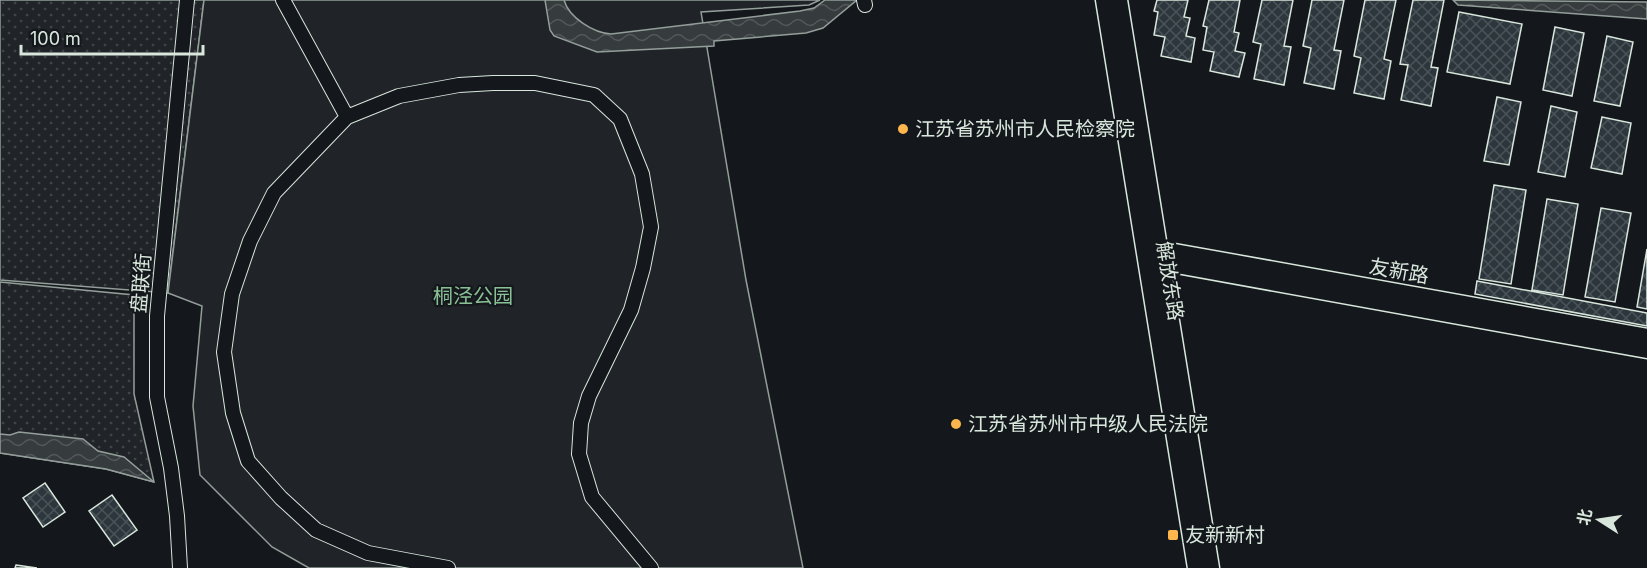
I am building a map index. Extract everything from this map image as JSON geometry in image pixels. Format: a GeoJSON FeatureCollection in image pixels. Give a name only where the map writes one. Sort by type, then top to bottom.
{"type":"FeatureCollection","features":[{"type":"Feature","properties":{"kind":"main road","name":"解放东路"},"geometry":{"type":"LineString","coordinates":[[1104,0],[1211,568]]}},
{"type":"Feature","properties":{"kind":"main road","name":"解放东路"},"geometry":{"type":"LineString","coordinates":[[1119,0],[1152,257],[1196,568]]}},
{"type":"Feature","properties":{"kind":"main road","name":"友新路"},"geometry":{"type":"LineString","coordinates":[[1152,257],[1647,337]]}},
{"type":"Feature","properties":{"kind":"main road","name":"友新路"},"geometry":{"type":"LineString","coordinates":[[1152,257],[1647,350]]}},
{"type":"Feature","properties":{"kind":"street","name":"盘联街"},"geometry":{"type":"LineString","coordinates":[[180,568],[175,497],[157,397],[156,316],[187,0]]}},
{"type":"Feature","properties":{"kind":"street"},"geometry":{"type":"LineString","coordinates":[[283,0],[347,117]]}},
{"type":"Feature","properties":{"kind":"street"},"geometry":{"type":"LineString","coordinates":[[448,568],[368,553],[316,530],[281,498],[248,461],[233,412],[224,352],[232,294],[250,242],[274,193],[347,117],[399,96],[459,85],[514,83],[534,83],[594,95],[620,119],[642,174],[651,227],[631,310],[589,396],[584,414],[579,454],[592,497],[651,568]]}},
{"type":"Feature","properties":{"kind":"green space"},"geometry":{"type":"Polygon","coordinates":[[[0,0],[204,0],[168,293],[0,280],[0,0]]]}},
{"type":"Feature","properties":{"kind":"green space","name":"桐泾公园"},"geometry":{"type":"Polygon","coordinates":[[[204,0],[820,0],[809,5],[701,12],[746,280],[803,568],[309,568],[272,547],[200,475],[193,406],[202,306],[168,293],[204,0]]]}},
{"type":"Feature","properties":{"kind":"green space"},"geometry":{"type":"Polygon","coordinates":[[[0,282],[134,295],[134,394],[154,482],[106,469],[0,453],[0,282]]]}},
{"type":"Feature","properties":{"kind":"water"},"geometry":{"type":"Polygon","coordinates":[[[545,0],[564,0],[571,13],[583,23],[597,31],[611,34],[800,11],[814,8],[825,0],[857,0],[823,28],[806,33],[714,41],[714,46],[597,52],[554,36],[550,30],[545,0]]]}},
{"type":"Feature","properties":{"kind":"water"},"geometry":{"type":"Polygon","coordinates":[[[1453,0],[1647,2],[1647,19],[1458,5],[1453,0]]]}},
{"type":"Feature","properties":{"kind":"water"},"geometry":{"type":"Polygon","coordinates":[[[19,432],[83,439],[98,451],[124,457],[154,482],[106,469],[0,453],[0,434],[10,435],[19,432]]]}},
{"type":"Feature","properties":{"kind":"building"},"geometry":{"type":"Polygon","coordinates":[[[1157,0],[1188,0],[1184,17],[1190,18],[1186,36],[1195,38],[1191,62],[1161,56],[1165,37],[1154,35],[1158,12],[1154,11],[1157,0]]]}},
{"type":"Feature","properties":{"kind":"building"},"geometry":{"type":"Polygon","coordinates":[[[1209,0],[1240,0],[1234,32],[1239,33],[1235,51],[1245,53],[1239,77],[1210,71],[1214,52],[1203,50],[1207,27],[1203,26],[1209,0]]]}},
{"type":"Feature","properties":{"kind":"building"},"geometry":{"type":"Polygon","coordinates":[[[1262,0],[1293,0],[1284,46],[1291,47],[1284,85],[1254,79],[1261,44],[1253,42],[1262,0]]]}},
{"type":"Feature","properties":{"kind":"building"},"geometry":{"type":"Polygon","coordinates":[[[1312,0],[1344,0],[1334,50],[1341,51],[1334,89],[1304,83],[1311,48],[1303,46],[1312,0]]]}},
{"type":"Feature","properties":{"kind":"building"},"geometry":{"type":"Polygon","coordinates":[[[1365,0],[1396,0],[1384,59],[1391,61],[1384,99],[1354,93],[1361,58],[1354,56],[1365,0]]]}},
{"type":"Feature","properties":{"kind":"building"},"geometry":{"type":"Polygon","coordinates":[[[1413,0],[1444,0],[1431,67],[1438,68],[1431,106],[1401,100],[1408,65],[1400,64],[1413,0]]]}},
{"type":"Feature","properties":{"kind":"building"},"geometry":{"type":"Polygon","coordinates":[[[1459,12],[1522,24],[1510,84],[1447,72],[1459,12]]]}},
{"type":"Feature","properties":{"kind":"building"},"geometry":{"type":"Polygon","coordinates":[[[1555,27],[1584,33],[1572,96],[1543,90],[1555,27]]]}},
{"type":"Feature","properties":{"kind":"building"},"geometry":{"type":"Polygon","coordinates":[[[1607,36],[1633,42],[1620,106],[1594,101],[1607,36]]]}},
{"type":"Feature","properties":{"kind":"building"},"geometry":{"type":"Polygon","coordinates":[[[1497,97],[1521,102],[1509,165],[1484,161],[1497,97]]]}},
{"type":"Feature","properties":{"kind":"building"},"geometry":{"type":"Polygon","coordinates":[[[1551,106],[1577,112],[1565,177],[1538,172],[1551,106]]]}},
{"type":"Feature","properties":{"kind":"building"},"geometry":{"type":"Polygon","coordinates":[[[1602,117],[1631,123],[1622,174],[1591,168],[1602,117]]]}},
{"type":"Feature","properties":{"kind":"building"},"geometry":{"type":"Polygon","coordinates":[[[1494,185],[1526,190],[1511,284],[1479,279],[1494,185]]]}},
{"type":"Feature","properties":{"kind":"building"},"geometry":{"type":"Polygon","coordinates":[[[1547,199],[1578,204],[1563,295],[1532,290],[1547,199]]]}},
{"type":"Feature","properties":{"kind":"building"},"geometry":{"type":"Polygon","coordinates":[[[1601,208],[1631,213],[1615,302],[1585,297],[1601,208]]]}},
{"type":"Feature","properties":{"kind":"building"},"geometry":{"type":"Polygon","coordinates":[[[1647,249],[1647,309],[1637,307],[1647,249]]]}},
{"type":"Feature","properties":{"kind":"building"},"geometry":{"type":"Polygon","coordinates":[[[1477,281],[1647,313],[1647,326],[1475,294],[1477,281]]]}},
{"type":"Feature","properties":{"kind":"building"},"geometry":{"type":"Polygon","coordinates":[[[45,483],[65,512],[43,527],[23,498],[45,483]]]}},
{"type":"Feature","properties":{"kind":"building"},"geometry":{"type":"Polygon","coordinates":[[[112,495],[137,530],[114,546],[89,511],[112,495]]]}},
{"type":"Feature","properties":{"kind":"building"},"geometry":{"type":"Polygon","coordinates":[[[16,565],[37,568],[15,568],[16,565]]]}},
{"type":"Feature","properties":{"kind":"place","name":"江苏省苏州市人民检察院"},"geometry":{"type":"Point","coordinates":[903,129]}},
{"type":"Feature","properties":{"kind":"place","name":"江苏省苏州市中级人民法院"},"geometry":{"type":"Point","coordinates":[956,424]}},
{"type":"Feature","properties":{"kind":"place","name":"友新新村"},"geometry":{"type":"Point","coordinates":[1173,535]}}]}
